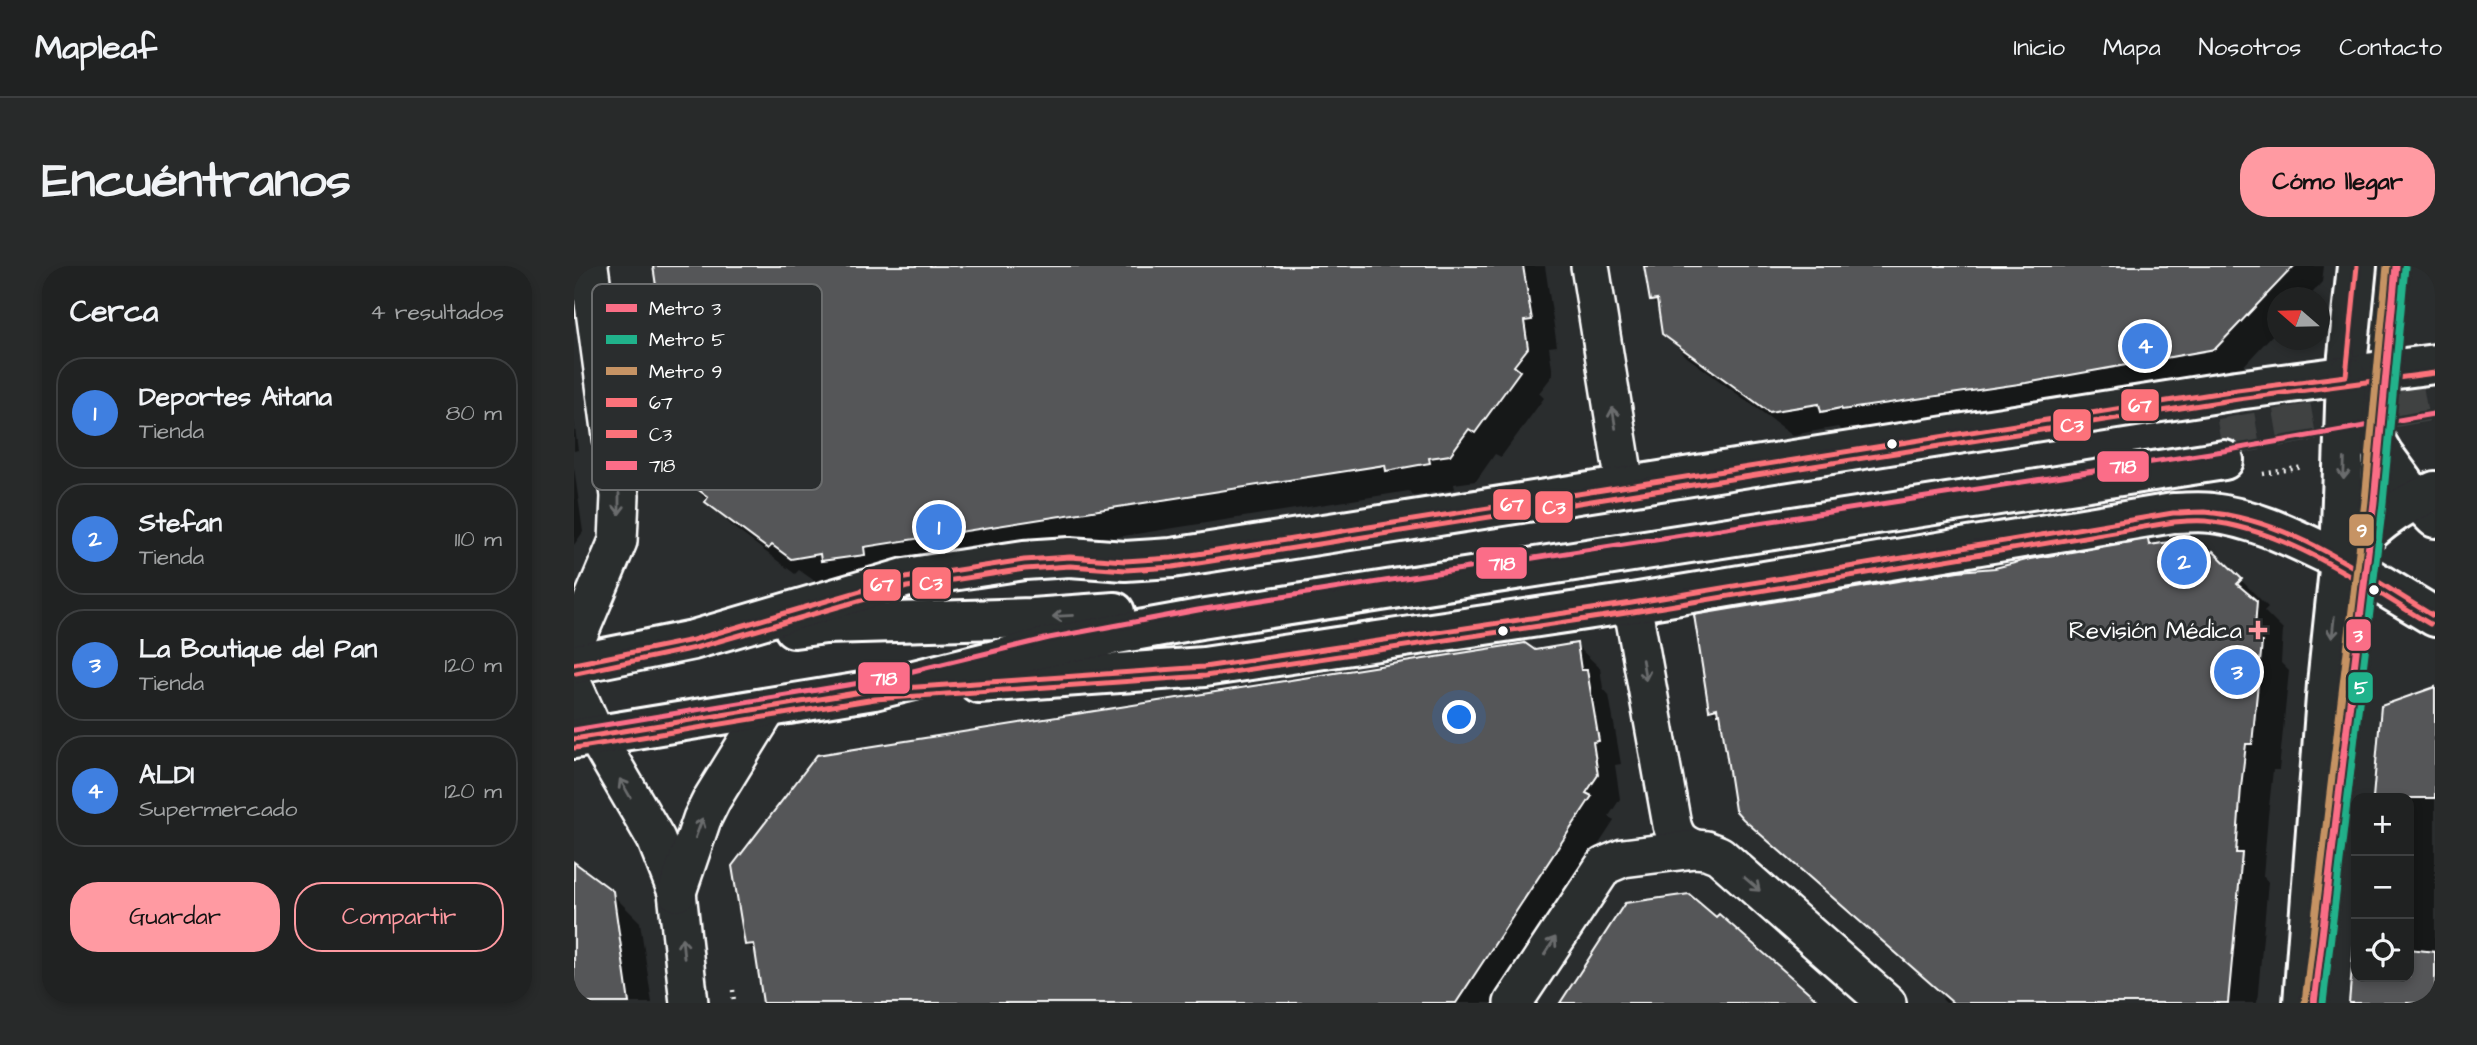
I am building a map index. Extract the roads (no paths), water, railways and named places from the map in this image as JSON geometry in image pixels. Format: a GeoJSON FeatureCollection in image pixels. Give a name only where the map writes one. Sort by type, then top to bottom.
{"type":"FeatureCollection","features":[{"type":"Feature","properties":{"kind":"main road"},"geometry":{"type":"LineString","coordinates":[[2303,1003],[2327,684],[2340,560],[2346,376],[2357,266]]}},
{"type":"Feature","properties":{"kind":"main road"},"geometry":{"type":"LineString","coordinates":[[693,640],[905,578],[1024,559],[1125,561],[1172,558],[2237,390],[2435,364]]}},
{"type":"Feature","properties":{"kind":"main road"},"geometry":{"type":"LineString","coordinates":[[2340,560],[2379,521],[2429,503],[2373,437],[2346,376]]}},
{"type":"Feature","properties":{"kind":"main road"},"geometry":{"type":"LineString","coordinates":[[574,664],[693,640],[826,624],[1032,618],[1125,610],[2222,449],[1200,619],[1051,646],[874,690],[585,737]]}},
{"type":"Feature","properties":{"kind":"main road"},"geometry":{"type":"LineString","coordinates":[[874,690],[1204,667],[1632,603],[2173,513],[2210,512],[2275,530],[2340,560],[2435,617]]}},
{"type":"Feature","properties":{"kind":"street"},"geometry":{"type":"LineString","coordinates":[[589,266],[592,288]]}},
{"type":"Feature","properties":{"kind":"street"},"geometry":{"type":"LineString","coordinates":[[1590,266],[1625,485]]}},
{"type":"Feature","properties":{"kind":"street"},"geometry":{"type":"LineString","coordinates":[[574,645],[618,541],[619,490]]}},
{"type":"Feature","properties":{"kind":"street"},"geometry":{"type":"LineString","coordinates":[[1632,603],[1675,836],[1683,845],[1719,855],[1886,1003]]}},
{"type":"Feature","properties":{"kind":"street"},"geometry":{"type":"LineString","coordinates":[[574,687],[585,737],[656,839],[677,892],[689,1003]]}},
{"type":"Feature","properties":{"kind":"street"},"geometry":{"type":"LineString","coordinates":[[677,892],[707,809],[768,708]]}},
{"type":"Feature","properties":{"kind":"street"},"geometry":{"type":"LineString","coordinates":[[1513,1003],[1604,866],[1623,858],[1695,849]]}},
{"type":"Feature","properties":{"kind":"tunnel"},"geometry":{"type":"LineString","coordinates":[[2220,438],[2435,401]]}},
{"type":"Feature","properties":{"kind":"metro line","name":"9"},"geometry":{"type":"LineString","coordinates":[[2305,1002],[2365,501],[2387,266]]}},
{"type":"Feature","properties":{"kind":"metro line","name":"3"},"geometry":{"type":"LineString","coordinates":[[2314,1003],[2374,502],[2396,266]]}},
{"type":"Feature","properties":{"kind":"metro line","name":"5"},"geometry":{"type":"LineString","coordinates":[[2323,1003],[2383,503],[2405,267]]}},
{"type":"Feature","properties":{"kind":"place","name":"ALDI"},"geometry":{"type":"Point","coordinates":[2145,346]}},
{"type":"Feature","properties":{"kind":"place","name":"Deportes Aitana"},"geometry":{"type":"Point","coordinates":[939,527]}},
{"type":"Feature","properties":{"kind":"place","name":"Stefan"},"geometry":{"type":"Point","coordinates":[2184,562]}},
{"type":"Feature","properties":{"kind":"place","name":"Revisión Médica"},"geometry":{"type":"Point","coordinates":[2258,630]}},
{"type":"Feature","properties":{"kind":"place","name":"La Boutique del Pan"},"geometry":{"type":"Point","coordinates":[2237,672]}}]}
